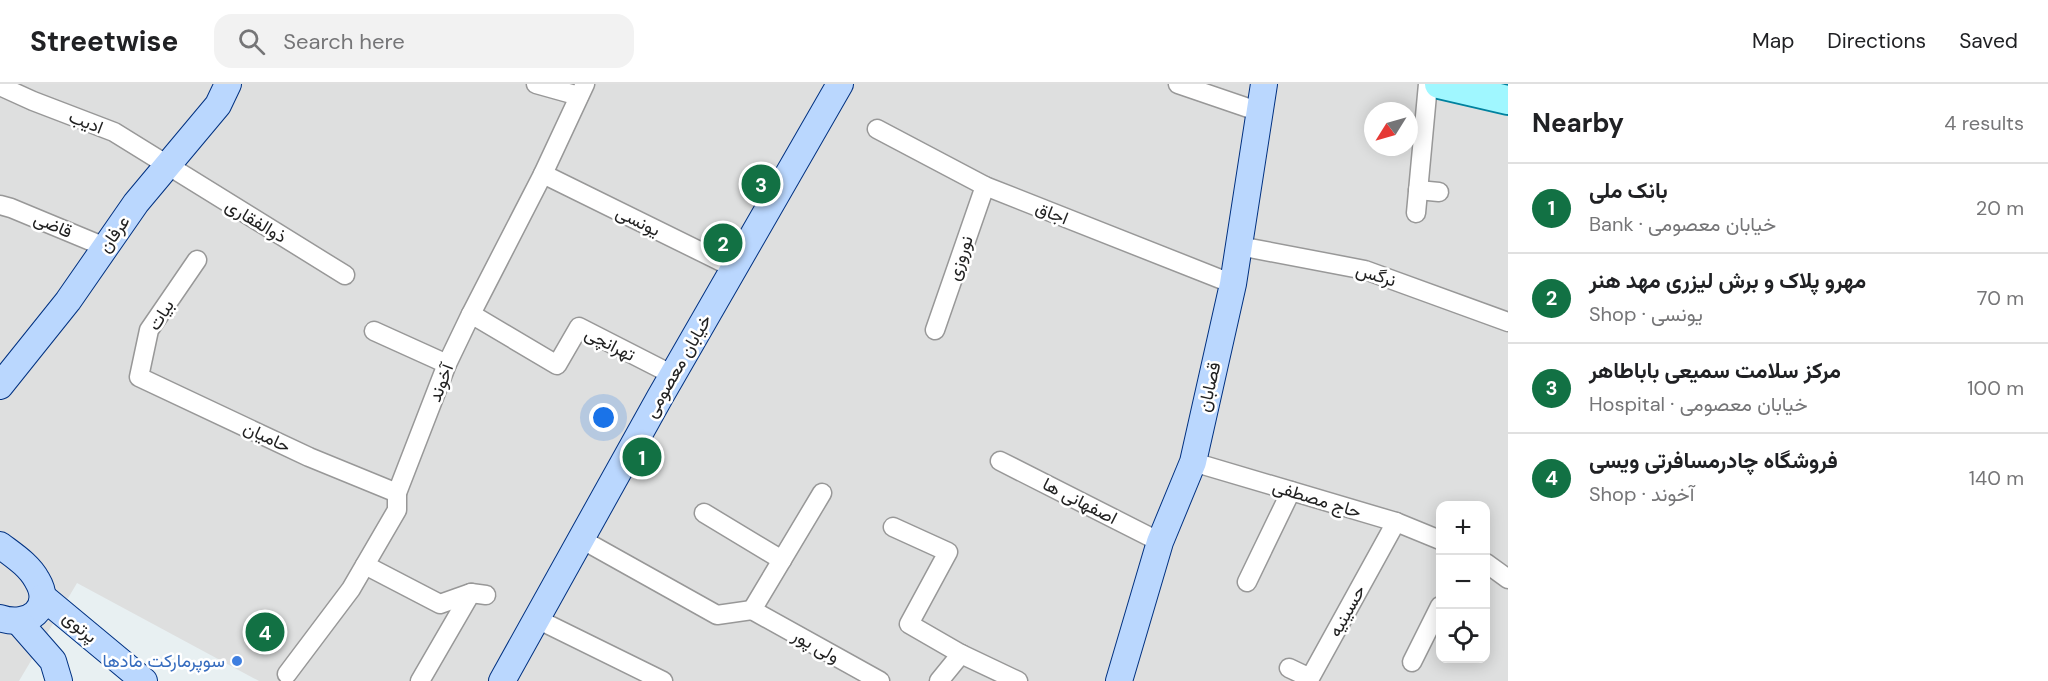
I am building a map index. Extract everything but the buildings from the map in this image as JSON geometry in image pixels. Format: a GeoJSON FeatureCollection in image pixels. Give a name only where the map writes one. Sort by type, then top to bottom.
{"type":"FeatureCollection","features":[{"type":"Feature","properties":{"kind":"main road"},"geometry":{"type":"LineString","coordinates":[[1439,84],[1508,100]]}},
{"type":"Feature","properties":{"kind":"street","name":"عرفان"},"geometry":{"type":"LineString","coordinates":[[0,386],[68,301],[136,203],[218,105],[228,84]]}},
{"type":"Feature","properties":{"kind":"street"},"geometry":{"type":"LineString","coordinates":[[536,84],[582,90]]}},
{"type":"Feature","properties":{"kind":"street","name":"خیابان معصومی"},"geometry":{"type":"LineString","coordinates":[[502,681],[673,375],[840,84]]}},
{"type":"Feature","properties":{"kind":"street"},"geometry":{"type":"LineString","coordinates":[[1178,84],[1260,112]]}},
{"type":"Feature","properties":{"kind":"street","name":"قصابان"},"geometry":{"type":"LineString","coordinates":[[1119,681],[1160,542],[1192,462],[1233,284],[1264,84]]}},
{"type":"Feature","properties":{"kind":"street"},"geometry":{"type":"LineString","coordinates":[[1416,213],[1428,84]]}},
{"type":"Feature","properties":{"kind":"street","name":"ادیب"},"geometry":{"type":"LineString","coordinates":[[0,86],[114,132],[168,167]]}},
{"type":"Feature","properties":{"kind":"street","name":"آخوند"},"geometry":{"type":"LineString","coordinates":[[287,674],[351,589],[397,510],[398,492],[447,364],[543,174],[582,90]]}},
{"type":"Feature","properties":{"kind":"street","name":"اجاق"},"geometry":{"type":"LineString","coordinates":[[878,129],[985,186],[1233,284]]}},
{"type":"Feature","properties":{"kind":"street","name":"ذوالفقاری"},"geometry":{"type":"LineString","coordinates":[[168,167],[345,275]]}},
{"type":"Feature","properties":{"kind":"street","name":"یونسی"},"geometry":{"type":"LineString","coordinates":[[543,174],[734,268]]}},
{"type":"Feature","properties":{"kind":"street","name":"نوروزی"},"geometry":{"type":"LineString","coordinates":[[935,330],[985,186]]}},
{"type":"Feature","properties":{"kind":"street"},"geometry":{"type":"LineString","coordinates":[[1418,190],[1439,192]]}},
{"type":"Feature","properties":{"kind":"street","name":"قاضی"},"geometry":{"type":"LineString","coordinates":[[0,206],[11,208],[105,247]]}},
{"type":"Feature","properties":{"kind":"street","name":"نرگس"},"geometry":{"type":"LineString","coordinates":[[1239,246],[1365,270],[1508,322]]}},
{"type":"Feature","properties":{"kind":"street","name":"بیات"},"geometry":{"type":"LineString","coordinates":[[139,377],[149,330],[197,260]]}},
{"type":"Feature","properties":{"kind":"street","name":"تهرانچی"},"geometry":{"type":"LineString","coordinates":[[471,314],[557,365],[579,327],[673,375]]}},
{"type":"Feature","properties":{"kind":"street"},"geometry":{"type":"LineString","coordinates":[[375,331],[447,364]]}},
{"type":"Feature","properties":{"kind":"street","name":"حامیان"},"geometry":{"type":"LineString","coordinates":[[139,377],[309,457],[398,492]]}},
{"type":"Feature","properties":{"kind":"street","name":"اصفهانی ها"},"geometry":{"type":"LineString","coordinates":[[1000,460],[1160,542]]}},
{"type":"Feature","properties":{"kind":"street","name":"حاج مصطفی"},"geometry":{"type":"LineString","coordinates":[[1192,462],[1396,522],[1436,538]]}},
{"type":"Feature","properties":{"kind":"street"},"geometry":{"type":"LineString","coordinates":[[1247,582],[1291,491]]}},
{"type":"Feature","properties":{"kind":"street"},"geometry":{"type":"LineString","coordinates":[[581,539],[717,615],[752,610],[822,493]]}},
{"type":"Feature","properties":{"kind":"street"},"geometry":{"type":"LineString","coordinates":[[704,513],[782,560]]}},
{"type":"Feature","properties":{"kind":"street","name":"حسینیه"},"geometry":{"type":"LineString","coordinates":[[1289,668],[1310,678],[1396,522]]}},
{"type":"Feature","properties":{"kind":"street"},"geometry":{"type":"LineString","coordinates":[[893,527],[948,552],[909,624],[961,654],[1018,681]]}},
{"type":"Feature","properties":{"kind":"street","name":"پرتوی"},"geometry":{"type":"LineString","coordinates":[[0,545],[27,566],[38,580],[43,597],[42,605],[28,619],[9,620]]}},
{"type":"Feature","properties":{"kind":"street"},"geometry":{"type":"LineString","coordinates":[[365,565],[440,604],[478,594],[420,681]]}},
{"type":"Feature","properties":{"kind":"street"},"geometry":{"type":"LineString","coordinates":[[1490,566],[1508,579]]}},
{"type":"Feature","properties":{"kind":"street","name":"پرتوی"},"geometry":{"type":"LineString","coordinates":[[43,597],[144,681]]}},
{"type":"Feature","properties":{"kind":"street"},"geometry":{"type":"LineString","coordinates":[[1412,662],[1438,609]]}},
{"type":"Feature","properties":{"kind":"street","name":"ولی پور"},"geometry":{"type":"LineString","coordinates":[[752,610],[880,681]]}},
{"type":"Feature","properties":{"kind":"street"},"geometry":{"type":"LineString","coordinates":[[537,619],[663,681]]}},
{"type":"Feature","properties":{"kind":"street"},"geometry":{"type":"LineString","coordinates":[[9,620],[53,661],[59,681]]}},
{"type":"Feature","properties":{"kind":"street"},"geometry":{"type":"LineString","coordinates":[[939,681],[961,654]]}},
{"type":"Feature","properties":{"kind":"shaded area"},"geometry":{"type":"Polygon","coordinates":[[[0,84],[1508,84],[1508,681],[259,681],[77,583],[19,681],[0,681],[0,84]]]}},
{"type":"Feature","properties":{"kind":"place","name":"مرکز سلامت سمیعی باباطاهر"},"geometry":{"type":"Point","coordinates":[761,184]}},
{"type":"Feature","properties":{"kind":"place","name":"مهرو پلاک و برش لیزری مهد هنر"},"geometry":{"type":"Point","coordinates":[723,243]}},
{"type":"Feature","properties":{"kind":"place","name":"بانک ملی"},"geometry":{"type":"Point","coordinates":[642,457]}},
{"type":"Feature","properties":{"kind":"place","name":"فروشگاه چادرمسافرتی ویسی"},"geometry":{"type":"Point","coordinates":[265,632]}},
{"type":"Feature","properties":{"kind":"place","name":"سوپرمارکت مادها"},"geometry":{"type":"Point","coordinates":[237,661]}}]}
